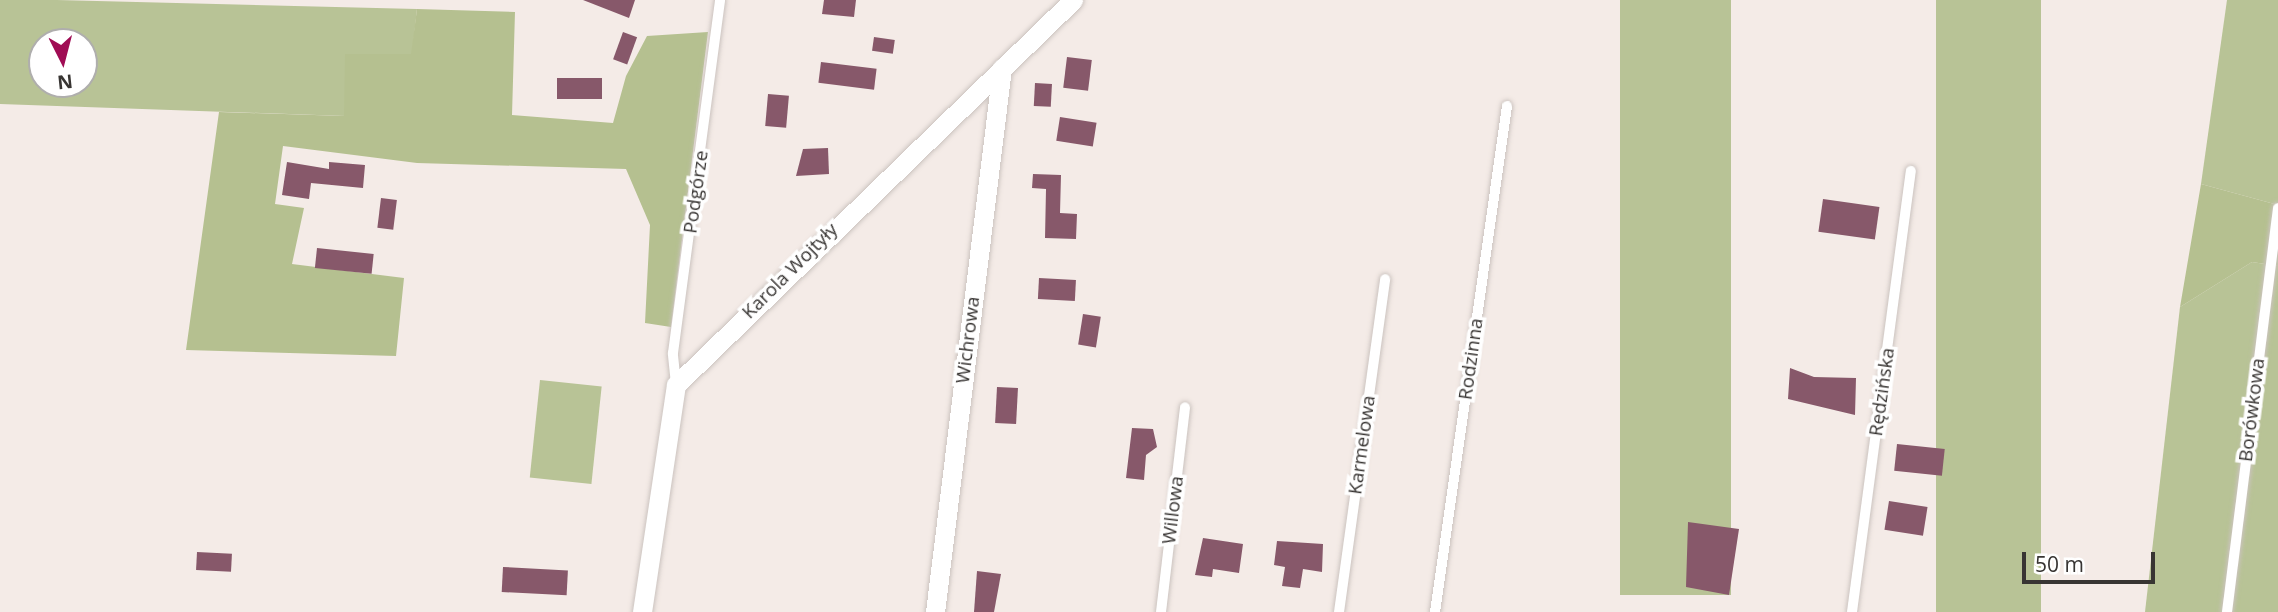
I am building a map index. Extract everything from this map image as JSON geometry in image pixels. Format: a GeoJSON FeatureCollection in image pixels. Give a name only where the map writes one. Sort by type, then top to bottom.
{"type":"FeatureCollection","features":[{"type":"Feature","properties":{"kind":"street","name":"Karola Wojtyły"},"geometry":{"type":"LineString","coordinates":[[676,385],[1073,0]]}},
{"type":"Feature","properties":{"kind":"street","name":"Wichrowa"},"geometry":{"type":"LineString","coordinates":[[934,612],[1002,68]]}},
{"type":"Feature","properties":{"kind":"street"},"geometry":{"type":"LineString","coordinates":[[642,612],[676,385]]}},
{"type":"Feature","properties":{"kind":"lane","name":"Podgórze"},"geometry":{"type":"LineString","coordinates":[[676,385],[673,353],[720,0]]}},
{"type":"Feature","properties":{"kind":"lane","name":"Rodzinna"},"geometry":{"type":"LineString","coordinates":[[1435,612],[1507,106]]}},
{"type":"Feature","properties":{"kind":"lane","name":"Rędzińska"},"geometry":{"type":"LineString","coordinates":[[1852,612],[1911,171]]}},
{"type":"Feature","properties":{"kind":"lane","name":"Borówkowa"},"geometry":{"type":"LineString","coordinates":[[2227,612],[2278,208]]}},
{"type":"Feature","properties":{"kind":"lane","name":"Karmelowa"},"geometry":{"type":"LineString","coordinates":[[1339,612],[1385,279]]}},
{"type":"Feature","properties":{"kind":"lane","name":"Willowa"},"geometry":{"type":"LineString","coordinates":[[1161,612],[1185,407]]}},
{"type":"Feature","properties":{"kind":"green space"},"geometry":{"type":"Polygon","coordinates":[[[0,0],[417,9],[412,54],[345,116],[0,104],[0,0]]]}},
{"type":"Feature","properties":{"kind":"green space"},"geometry":{"type":"Polygon","coordinates":[[[1620,0],[1731,0],[1731,595],[1620,595],[1620,0]]]}},
{"type":"Feature","properties":{"kind":"green space"},"geometry":{"type":"Polygon","coordinates":[[[1936,0],[2041,0],[2041,612],[1936,612],[1936,0]]]}},
{"type":"Feature","properties":{"kind":"green space"},"geometry":{"type":"Polygon","coordinates":[[[2227,0],[2278,0],[2278,205],[2201,184],[2227,0]]]}},
{"type":"Feature","properties":{"kind":"green space"},"geometry":{"type":"Polygon","coordinates":[[[417,9],[515,12],[512,115],[613,123],[626,76],[647,36],[708,32],[671,327],[645,323],[650,225],[626,169],[417,163],[283,146],[275,204],[304,208],[292,264],[404,278],[396,356],[186,350],[219,112],[344,116],[345,54],[411,54],[417,9]]]}},
{"type":"Feature","properties":{"kind":"green space"},"geometry":{"type":"Polygon","coordinates":[[[2201,184],[2278,205],[2278,266],[2252,262],[2180,307],[2201,184]]]}},
{"type":"Feature","properties":{"kind":"green space"},"geometry":{"type":"Polygon","coordinates":[[[2252,262],[2278,266],[2278,612],[2145,612],[2180,307],[2252,262]]]}},
{"type":"Feature","properties":{"kind":"green space"},"geometry":{"type":"Polygon","coordinates":[[[540,380],[602,386],[591,484],[530,477],[540,380]]]}},
{"type":"Feature","properties":{"kind":"building"},"geometry":{"type":"Polygon","coordinates":[[[583,0],[635,0],[629,18],[583,0]]]}},
{"type":"Feature","properties":{"kind":"building"},"geometry":{"type":"Polygon","coordinates":[[[824,0],[856,0],[854,17],[822,14],[824,0]]]}},
{"type":"Feature","properties":{"kind":"building"},"geometry":{"type":"Polygon","coordinates":[[[623,32],[637,37],[627,64],[613,59],[623,32]]]}},
{"type":"Feature","properties":{"kind":"building"},"geometry":{"type":"Polygon","coordinates":[[[874,37],[895,40],[893,54],[872,51],[874,37]]]}},
{"type":"Feature","properties":{"kind":"building"},"geometry":{"type":"Polygon","coordinates":[[[1067,57],[1092,60],[1088,91],[1063,88],[1067,57]]]}},
{"type":"Feature","properties":{"kind":"building"},"geometry":{"type":"Polygon","coordinates":[[[821,62],[877,69],[874,90],[818,83],[821,62]]]}},
{"type":"Feature","properties":{"kind":"building"},"geometry":{"type":"Polygon","coordinates":[[[557,78],[602,78],[602,99],[557,99],[557,78]]]}},
{"type":"Feature","properties":{"kind":"building"},"geometry":{"type":"Polygon","coordinates":[[[1035,83],[1052,84],[1051,107],[1034,106],[1035,83]]]}},
{"type":"Feature","properties":{"kind":"building"},"geometry":{"type":"Polygon","coordinates":[[[768,94],[789,96],[786,128],[765,126],[768,94]]]}},
{"type":"Feature","properties":{"kind":"building"},"geometry":{"type":"Polygon","coordinates":[[[1060,117],[1097,123],[1093,146],[1056,141],[1060,117]]]}},
{"type":"Feature","properties":{"kind":"building"},"geometry":{"type":"Polygon","coordinates":[[[828,148],[829,174],[796,176],[803,149],[828,148]]]}},
{"type":"Feature","properties":{"kind":"building"},"geometry":{"type":"Polygon","coordinates":[[[287,162],[329,169],[329,162],[365,165],[363,188],[311,183],[309,199],[282,195],[287,162]]]}},
{"type":"Feature","properties":{"kind":"building"},"geometry":{"type":"Polygon","coordinates":[[[1033,174],[1061,175],[1060,213],[1077,214],[1076,239],[1045,238],[1046,189],[1032,188],[1033,174]]]}},
{"type":"Feature","properties":{"kind":"building"},"geometry":{"type":"Polygon","coordinates":[[[381,198],[397,200],[393,230],[377,228],[381,198]]]}},
{"type":"Feature","properties":{"kind":"building"},"geometry":{"type":"Polygon","coordinates":[[[1823,199],[1879,207],[1875,240],[1818,232],[1823,199]]]}},
{"type":"Feature","properties":{"kind":"building"},"geometry":{"type":"Polygon","coordinates":[[[317,248],[374,254],[372,274],[315,268],[317,248]]]}},
{"type":"Feature","properties":{"kind":"building"},"geometry":{"type":"Polygon","coordinates":[[[1039,278],[1076,280],[1075,301],[1038,299],[1039,278]]]}},
{"type":"Feature","properties":{"kind":"building"},"geometry":{"type":"Polygon","coordinates":[[[1083,314],[1101,317],[1096,347],[1078,345],[1083,314]]]}},
{"type":"Feature","properties":{"kind":"building"},"geometry":{"type":"Polygon","coordinates":[[[1790,368],[1814,377],[1856,378],[1855,415],[1788,399],[1790,368]]]}},
{"type":"Feature","properties":{"kind":"building"},"geometry":{"type":"Polygon","coordinates":[[[997,387],[1018,388],[1016,424],[995,423],[997,387]]]}},
{"type":"Feature","properties":{"kind":"building"},"geometry":{"type":"Polygon","coordinates":[[[1132,428],[1153,429],[1157,447],[1146,455],[1144,480],[1126,478],[1132,428]]]}},
{"type":"Feature","properties":{"kind":"building"},"geometry":{"type":"Polygon","coordinates":[[[1897,444],[1945,449],[1942,476],[1894,471],[1897,444]]]}},
{"type":"Feature","properties":{"kind":"building"},"geometry":{"type":"Polygon","coordinates":[[[1889,501],[1928,507],[1923,536],[1884,530],[1889,501]]]}},
{"type":"Feature","properties":{"kind":"building"},"geometry":{"type":"Polygon","coordinates":[[[1688,522],[1739,529],[1729,595],[1686,587],[1688,522]]]}},
{"type":"Feature","properties":{"kind":"building"},"geometry":{"type":"Polygon","coordinates":[[[1203,538],[1243,544],[1239,573],[1213,569],[1212,577],[1195,575],[1203,538]]]}},
{"type":"Feature","properties":{"kind":"building"},"geometry":{"type":"Polygon","coordinates":[[[1277,541],[1323,544],[1322,572],[1303,569],[1300,588],[1282,586],[1285,567],[1274,565],[1277,541]]]}},
{"type":"Feature","properties":{"kind":"building"},"geometry":{"type":"Polygon","coordinates":[[[197,552],[232,554],[231,572],[196,570],[197,552]]]}},
{"type":"Feature","properties":{"kind":"building"},"geometry":{"type":"Polygon","coordinates":[[[503,567],[568,570],[567,595],[502,592],[503,567]]]}},
{"type":"Feature","properties":{"kind":"building"},"geometry":{"type":"Polygon","coordinates":[[[977,571],[1001,574],[994,612],[974,612],[977,571]]]}}]}
